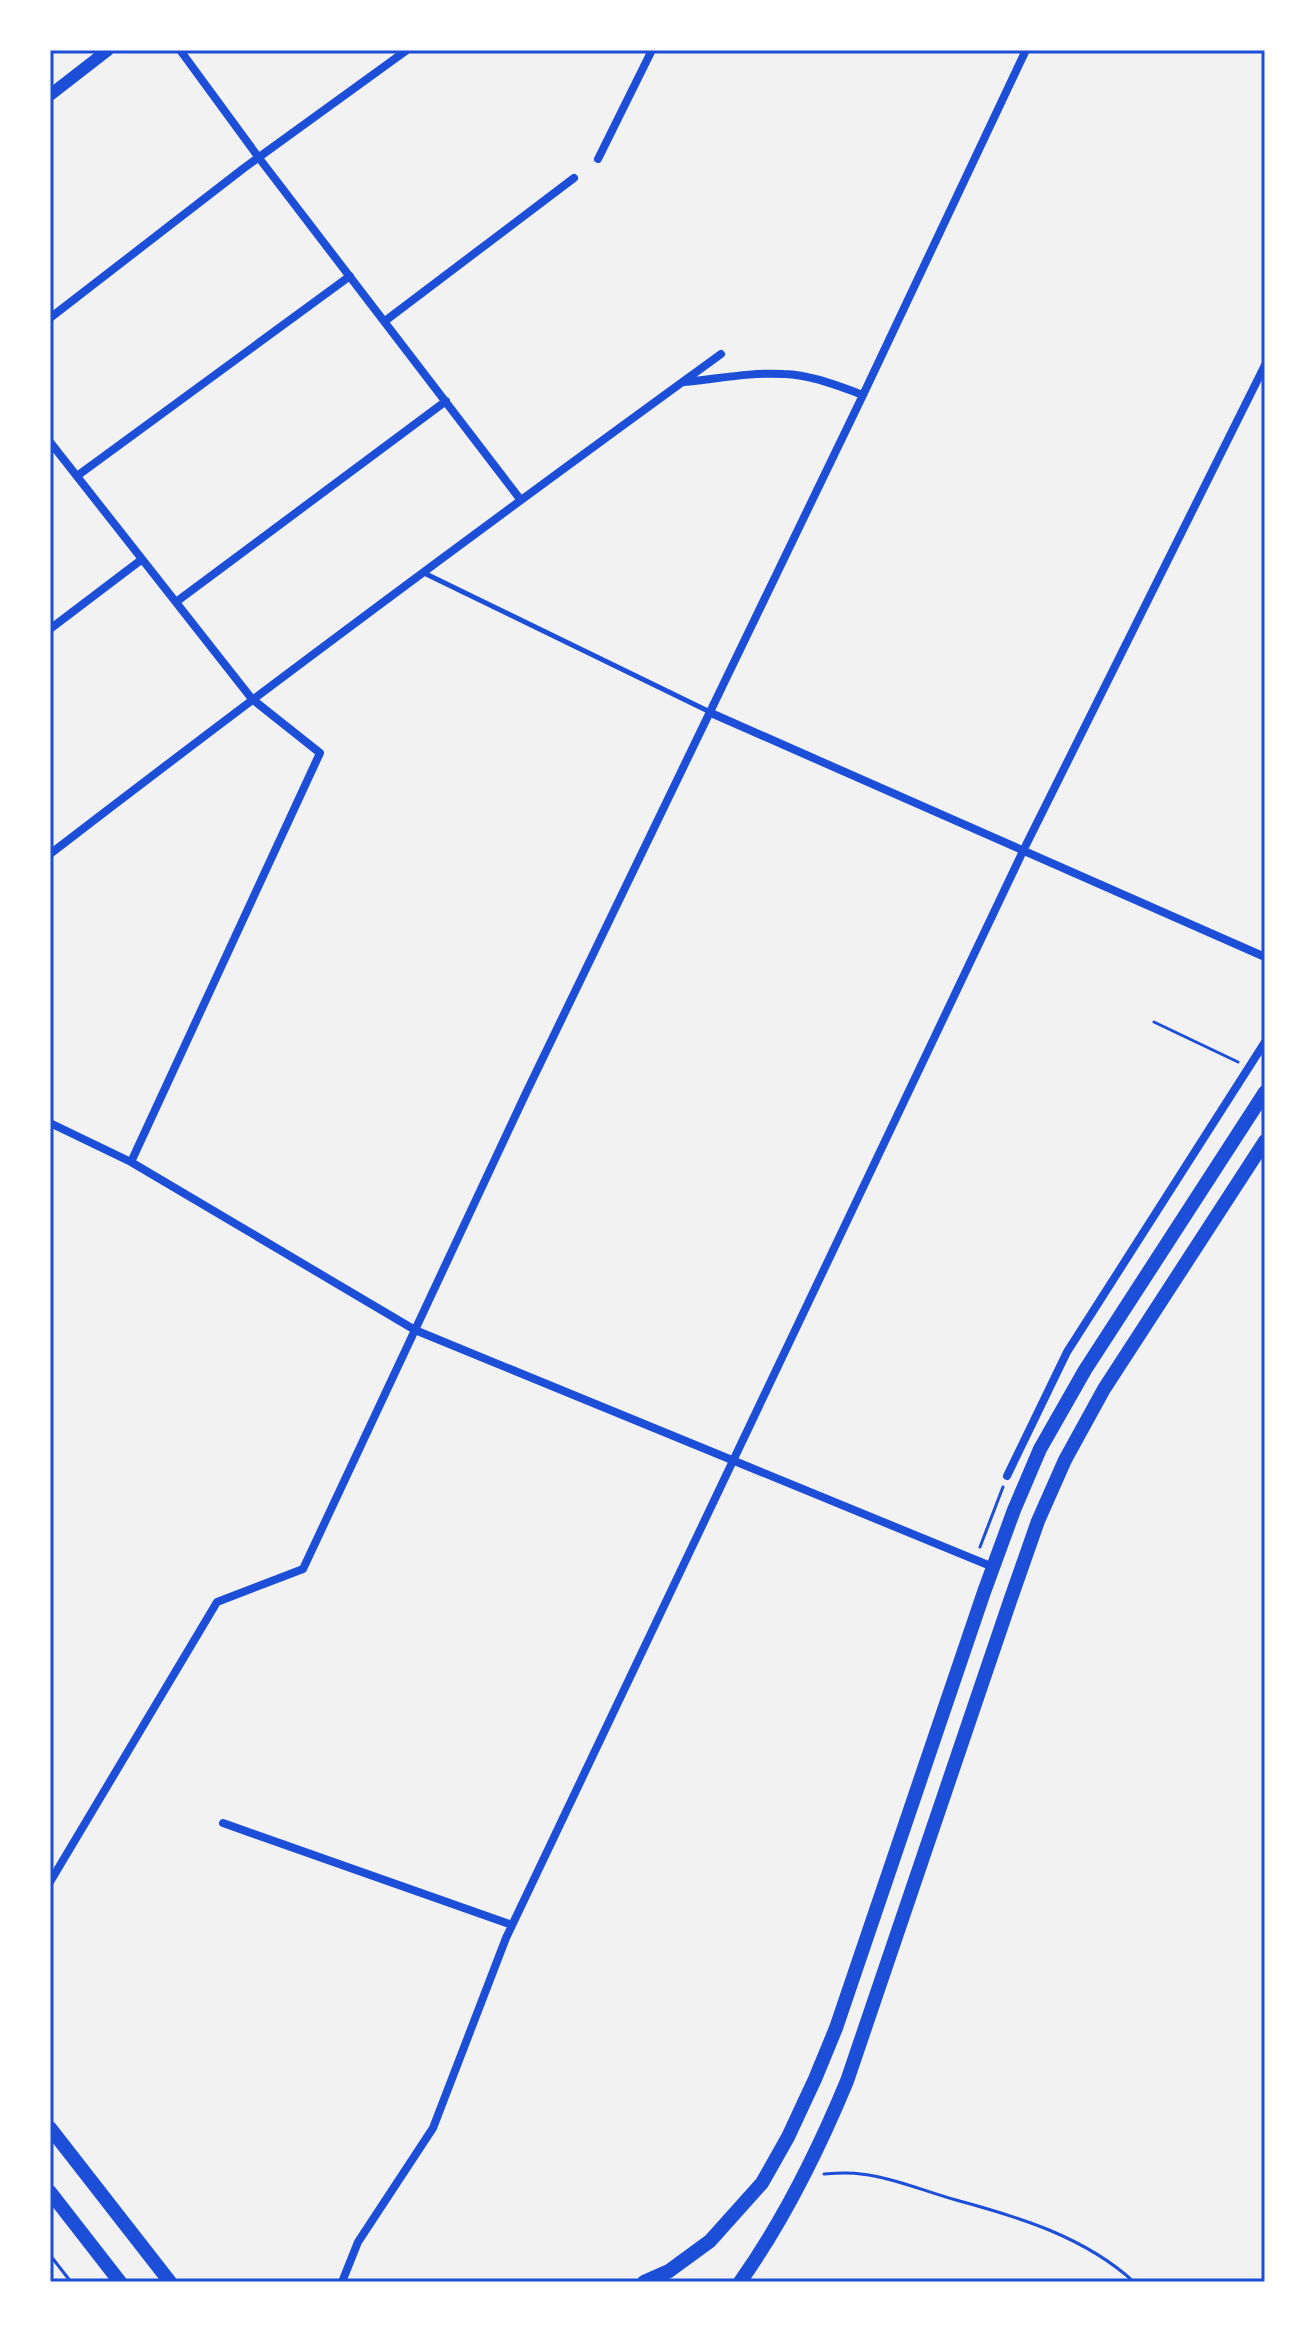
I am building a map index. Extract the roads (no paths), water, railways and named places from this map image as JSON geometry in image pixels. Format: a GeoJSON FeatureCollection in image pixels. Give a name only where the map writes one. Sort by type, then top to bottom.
{"type":"FeatureCollection","features":[{"type":"Feature","properties":{"kind":"main road"},"geometry":{"type":"LineString","coordinates":[[644,2282],[669,2271],[710,2241],[762,2183],[788,2137],[836,2028],[993,1567],[1040,1449],[1085,1370],[1265,1092]]}},
{"type":"Feature","properties":{"kind":"main road"},"geometry":{"type":"LineString","coordinates":[[740,2282],[821,2144],[863,2037],[1038,1521],[1065,1460],[1104,1389],[1265,1141]]}},
{"type":"Feature","properties":{"kind":"main road"},"geometry":{"type":"LineString","coordinates":[[50,2128],[170,2282]]}},
{"type":"Feature","properties":{"kind":"main road"},"geometry":{"type":"LineString","coordinates":[[50,2192],[120,2282]]}},
{"type":"Feature","properties":{"kind":"street"},"geometry":{"type":"LineString","coordinates":[[50,95],[108,50]]}},
{"type":"Feature","properties":{"kind":"street"},"geometry":{"type":"LineString","coordinates":[[180,50],[520,499]]}},
{"type":"Feature","properties":{"kind":"street"},"geometry":{"type":"LineString","coordinates":[[50,318],[259,158],[407,50]]}},
{"type":"Feature","properties":{"kind":"street"},"geometry":{"type":"LineString","coordinates":[[598,159],[652,50]]}},
{"type":"Feature","properties":{"kind":"street"},"geometry":{"type":"LineString","coordinates":[[50,1882],[217,1602],[303,1569],[526,1093],[711,713],[1026,50]]}},
{"type":"Feature","properties":{"kind":"street"},"geometry":{"type":"LineString","coordinates":[[385,321],[574,178]]}},
{"type":"Feature","properties":{"kind":"street"},"geometry":{"type":"LineString","coordinates":[[77,476],[350,276]]}},
{"type":"Feature","properties":{"kind":"street"},"geometry":{"type":"LineString","coordinates":[[50,854],[520,499],[721,354]]}},
{"type":"Feature","properties":{"kind":"street"},"geometry":{"type":"LineString","coordinates":[[342,2282],[358,2242],[433,2128],[512,1925],[1024,849],[1265,365]]}},
{"type":"Feature","properties":{"kind":"street"},"geometry":{"type":"LineString","coordinates":[[682,383],[753,374],[787,374],[820,380],[863,395]]}},
{"type":"Feature","properties":{"kind":"street"},"geometry":{"type":"LineString","coordinates":[[176,602],[446,401]]}},
{"type":"Feature","properties":{"kind":"street"},"geometry":{"type":"LineString","coordinates":[[50,442],[252,699],[320,753],[131,1162]]}},
{"type":"Feature","properties":{"kind":"street"},"geometry":{"type":"LineString","coordinates":[[50,629],[141,560]]}},
{"type":"Feature","properties":{"kind":"street"},"geometry":{"type":"LineString","coordinates":[[711,713],[1265,957]]}},
{"type":"Feature","properties":{"kind":"street"},"geometry":{"type":"LineString","coordinates":[[1007,1476],[1067,1352],[1265,1042]]}},
{"type":"Feature","properties":{"kind":"street"},"geometry":{"type":"LineString","coordinates":[[50,1123],[131,1162],[415,1330],[993,1567]]}},
{"type":"Feature","properties":{"kind":"street"},"geometry":{"type":"LineString","coordinates":[[223,1823],[512,1925]]}},
{"type":"Feature","properties":{"kind":"lane"},"geometry":{"type":"LineString","coordinates":[[423,572],[711,713]]}}]}
